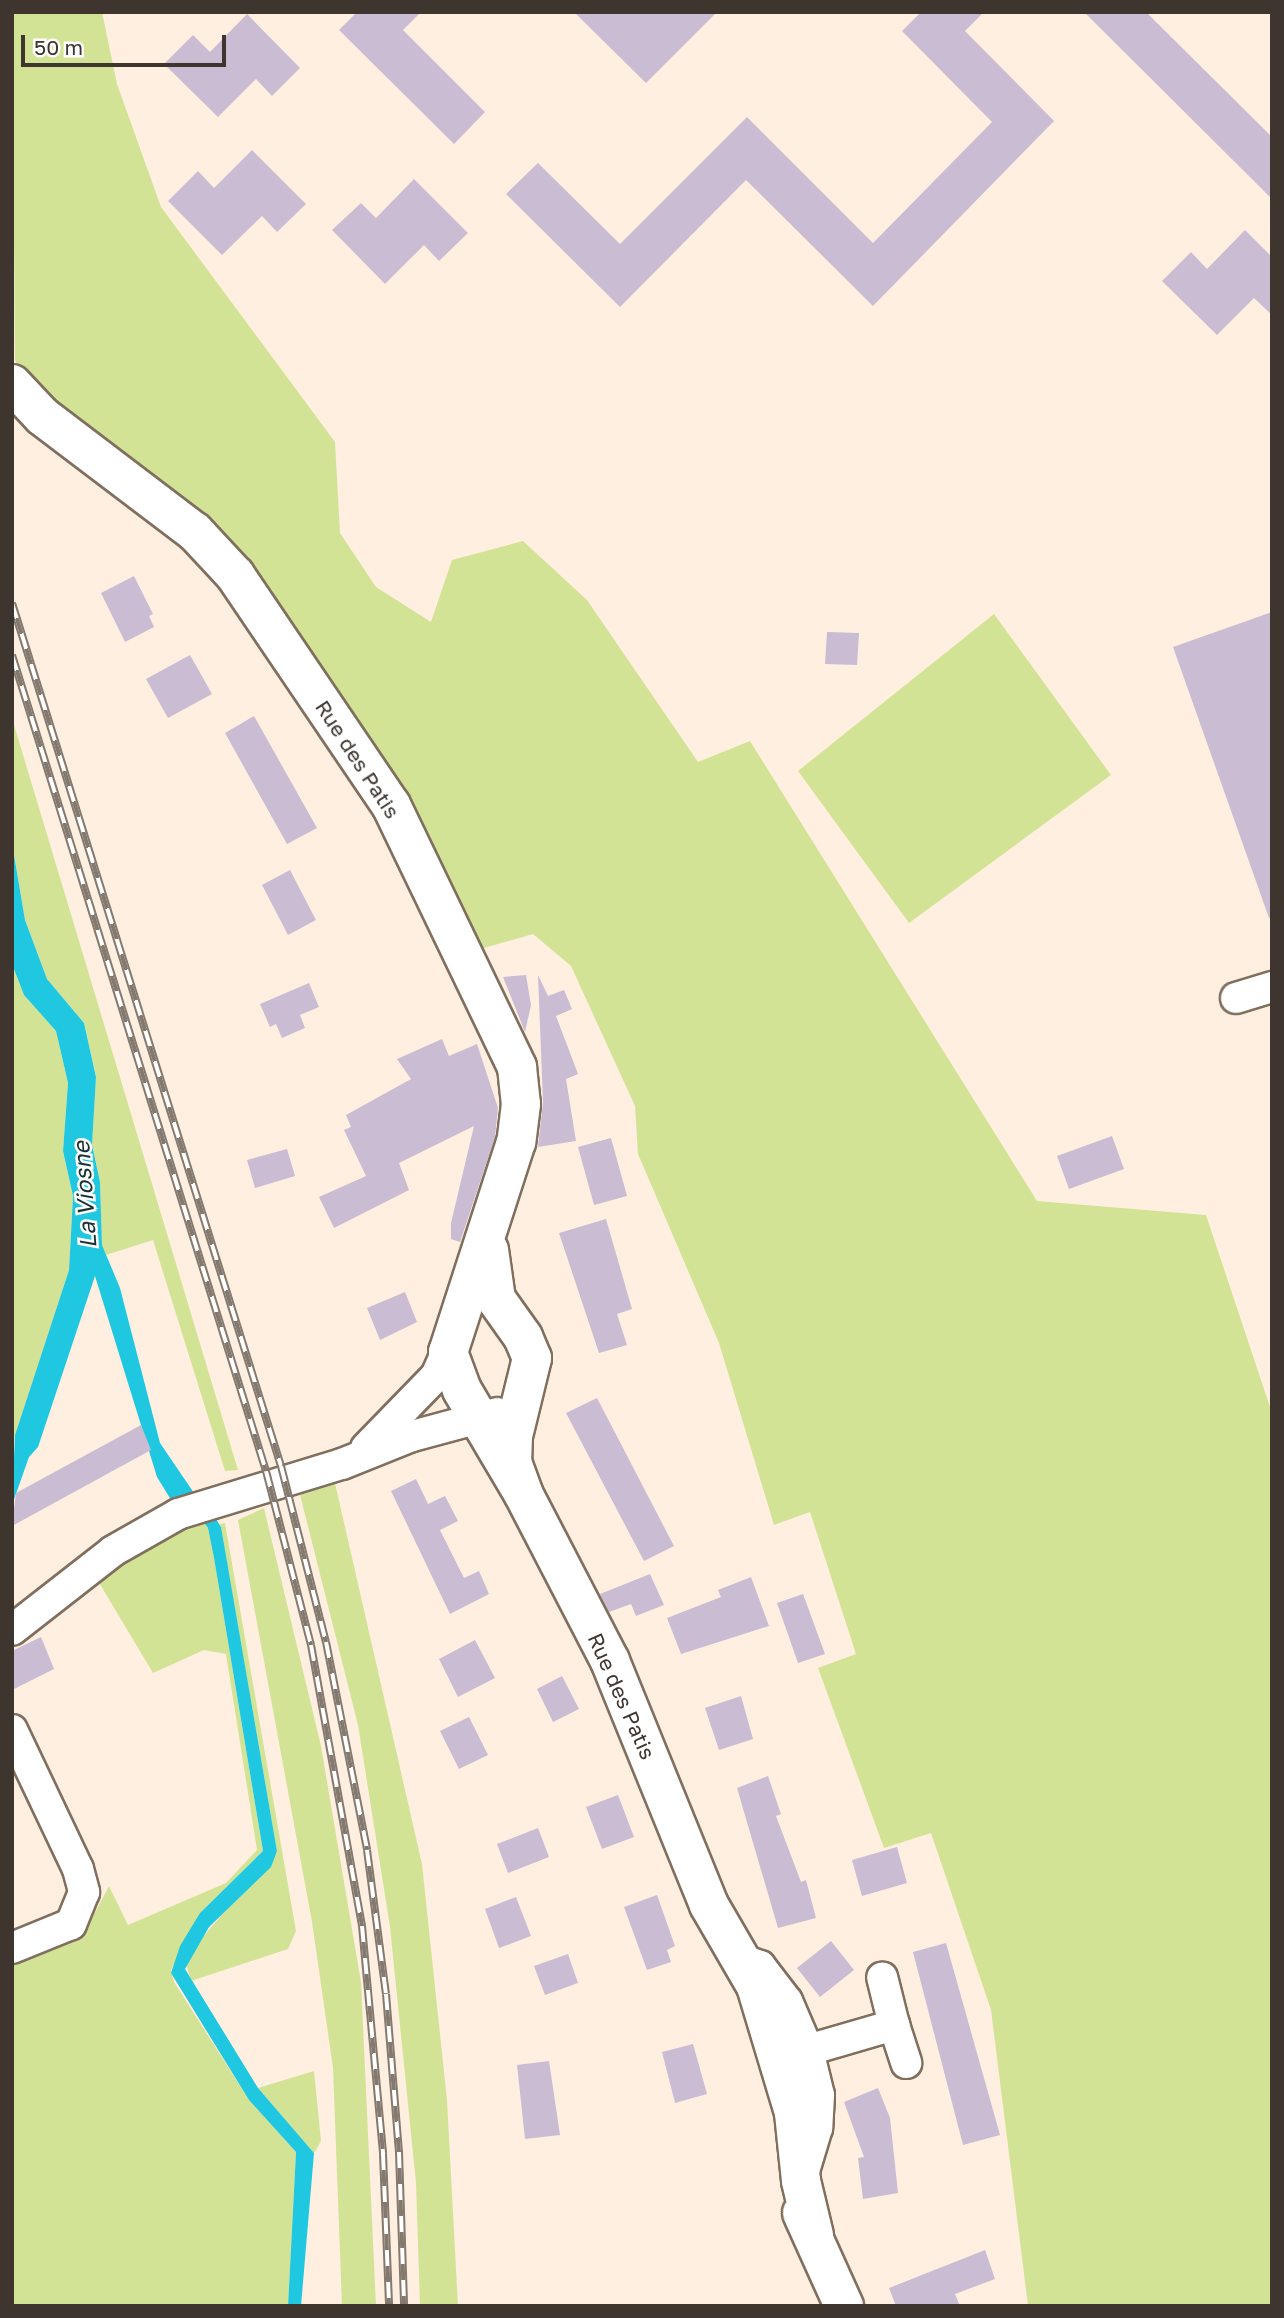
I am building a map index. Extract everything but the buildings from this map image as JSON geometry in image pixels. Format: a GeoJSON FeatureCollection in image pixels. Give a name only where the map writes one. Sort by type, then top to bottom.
{"type":"FeatureCollection","features":[{"type":"Feature","properties":{"kind":"main road","name":"Rue des Patis"},"geometry":{"type":"LineString","coordinates":[[12,384],[41,416],[186,524],[235,575],[391,805],[517,1067],[520,1124],[489,1231],[452,1340],[452,1370],[477,1419],[523,1493],[610,1661],[709,1905],[759,1994],[789,2093],[801,2181],[814,2235]]}},
{"type":"Feature","properties":{"kind":"main road","name":"Rue des Patis"},"geometry":{"type":"LineString","coordinates":[[489,1231],[490,1283],[529,1349],[529,1378],[512,1448],[523,1493]]}},
{"type":"Feature","properties":{"kind":"main road","name":"Rue des Patis"},"geometry":{"type":"LineString","coordinates":[[709,1905],[717,1943],[742,2000],[769,2088],[786,2175],[844,2306]]}},
{"type":"Feature","properties":{"kind":"street"},"geometry":{"type":"LineString","coordinates":[[1236,998],[1272,987]]}},
{"type":"Feature","properties":{"kind":"street"},"geometry":{"type":"LineString","coordinates":[[12,1630],[113,1551],[191,1509],[342,1464],[360,1453],[436,1376],[452,1340],[467,1317],[479,1312],[494,1311],[514,1325]]}},
{"type":"Feature","properties":{"kind":"street"},"geometry":{"type":"LineString","coordinates":[[360,1453],[512,1406],[529,1378]]}},
{"type":"Feature","properties":{"kind":"street"},"geometry":{"type":"LineString","coordinates":[[12,1730],[78,1869],[84,1892],[71,1924],[12,1948]]}},
{"type":"Feature","properties":{"kind":"street"},"geometry":{"type":"LineString","coordinates":[[741,1959],[760,1966],[787,2001],[808,2050],[819,2095],[817,2128],[801,2181]]}},
{"type":"Feature","properties":{"kind":"street"},"geometry":{"type":"LineString","coordinates":[[882,1977],[906,2063]]}},
{"type":"Feature","properties":{"kind":"street"},"geometry":{"type":"LineString","coordinates":[[808,2050],[894,2025]]}},
{"type":"Feature","properties":{"kind":"green space"},"geometry":{"type":"Polygon","coordinates":[[[12,12],[102,12],[117,84],[161,207],[335,442],[340,533],[376,587],[431,622],[452,560],[523,541],[587,600],[698,762],[750,741],[1037,1201],[1206,1215],[1272,1413],[1272,2306],[1028,2306],[991,2010],[931,1833],[884,1848],[818,1668],[856,1654],[810,1512],[774,1525],[719,1343],[638,1154],[635,1106],[571,966],[533,934],[477,950],[292,623],[158,479],[60,418],[23,376],[15,360],[12,12]]]}},
{"type":"Feature","properties":{"kind":"green space"},"geometry":{"type":"Polygon","coordinates":[[[994,614],[1111,775],[909,923],[798,771],[994,614]]]}},
{"type":"Feature","properties":{"kind":"green space"},"geometry":{"type":"Polygon","coordinates":[[[12,718],[238,1470],[225,1471],[153,1240],[106,1255],[102,1245],[100,1182],[92,1145],[96,1076],[84,1023],[47,979],[25,920],[12,843],[12,718]]]}},
{"type":"Feature","properties":{"kind":"green space"},"geometry":{"type":"Polygon","coordinates":[[[12,964],[24,995],[56,1031],[68,1083],[63,1151],[73,1196],[69,1270],[15,1435],[12,1459],[12,964]]]}},
{"type":"Feature","properties":{"kind":"green space"},"geometry":{"type":"Polygon","coordinates":[[[335,1483],[422,1864],[447,2100],[458,2306],[420,2306],[416,2183],[390,1927],[358,1725],[300,1495],[335,1483]]]}},
{"type":"Feature","properties":{"kind":"green space"},"geometry":{"type":"Polygon","coordinates":[[[264,1508],[321,1746],[361,1982],[376,2306],[342,2306],[333,2068],[312,1922],[238,1520],[264,1508]]]}},
{"type":"Feature","properties":{"kind":"green space"},"geometry":{"type":"Polygon","coordinates":[[[202,1520],[208,1528],[214,1558],[263,1851],[200,1913],[171,1970],[174,1982],[249,2100],[296,2152],[288,2306],[12,2306],[12,1962],[66,1945],[93,1916],[109,1886],[128,1925],[226,1883],[257,1850],[226,1654],[204,1650],[153,1673],[95,1576],[147,1541],[202,1520]]]}},
{"type":"Feature","properties":{"kind":"green space"},"geometry":{"type":"Polygon","coordinates":[[[225,1523],[296,1931],[288,1949],[191,1981],[186,1963],[195,1946],[277,1851],[220,1524],[225,1523]]]}},
{"type":"Feature","properties":{"kind":"green space"},"geometry":{"type":"Polygon","coordinates":[[[314,2071],[321,2141],[314,2153],[258,2088],[314,2071]]]}},
{"type":"Feature","properties":{"kind":"water","name":"La Viosne"},"geometry":{"type":"Polygon","coordinates":[[[12,843],[25,920],[47,979],[84,1023],[96,1077],[92,1145],[100,1182],[102,1245],[120,1288],[160,1443],[196,1496],[176,1508],[157,1477],[95,1276],[38,1447],[29,1457],[12,1505],[15,1435],[69,1270],[73,1196],[63,1151],[68,1083],[56,1031],[24,995],[12,964],[12,843]]]}},
{"type":"Feature","properties":{"kind":"water"},"geometry":{"type":"Polygon","coordinates":[[[214,1516],[221,1527],[277,1851],[271,1867],[209,1927],[185,1969],[258,2088],[314,2153],[301,2306],[288,2306],[296,2152],[249,2100],[171,1973],[180,1946],[200,1913],[263,1851],[214,1558],[208,1528],[202,1520],[214,1516]]]}},
{"type":"Feature","properties":{"kind":"railway"},"geometry":{"type":"LineString","coordinates":[[12,603],[281,1466],[326,1642],[367,1850],[386,1994],[399,2152],[404,2306]]}},
{"type":"Feature","properties":{"kind":"railway"},"geometry":{"type":"LineString","coordinates":[[12,655],[266,1471],[311,1645],[362,1926],[383,2154],[389,2306]]}}]}
